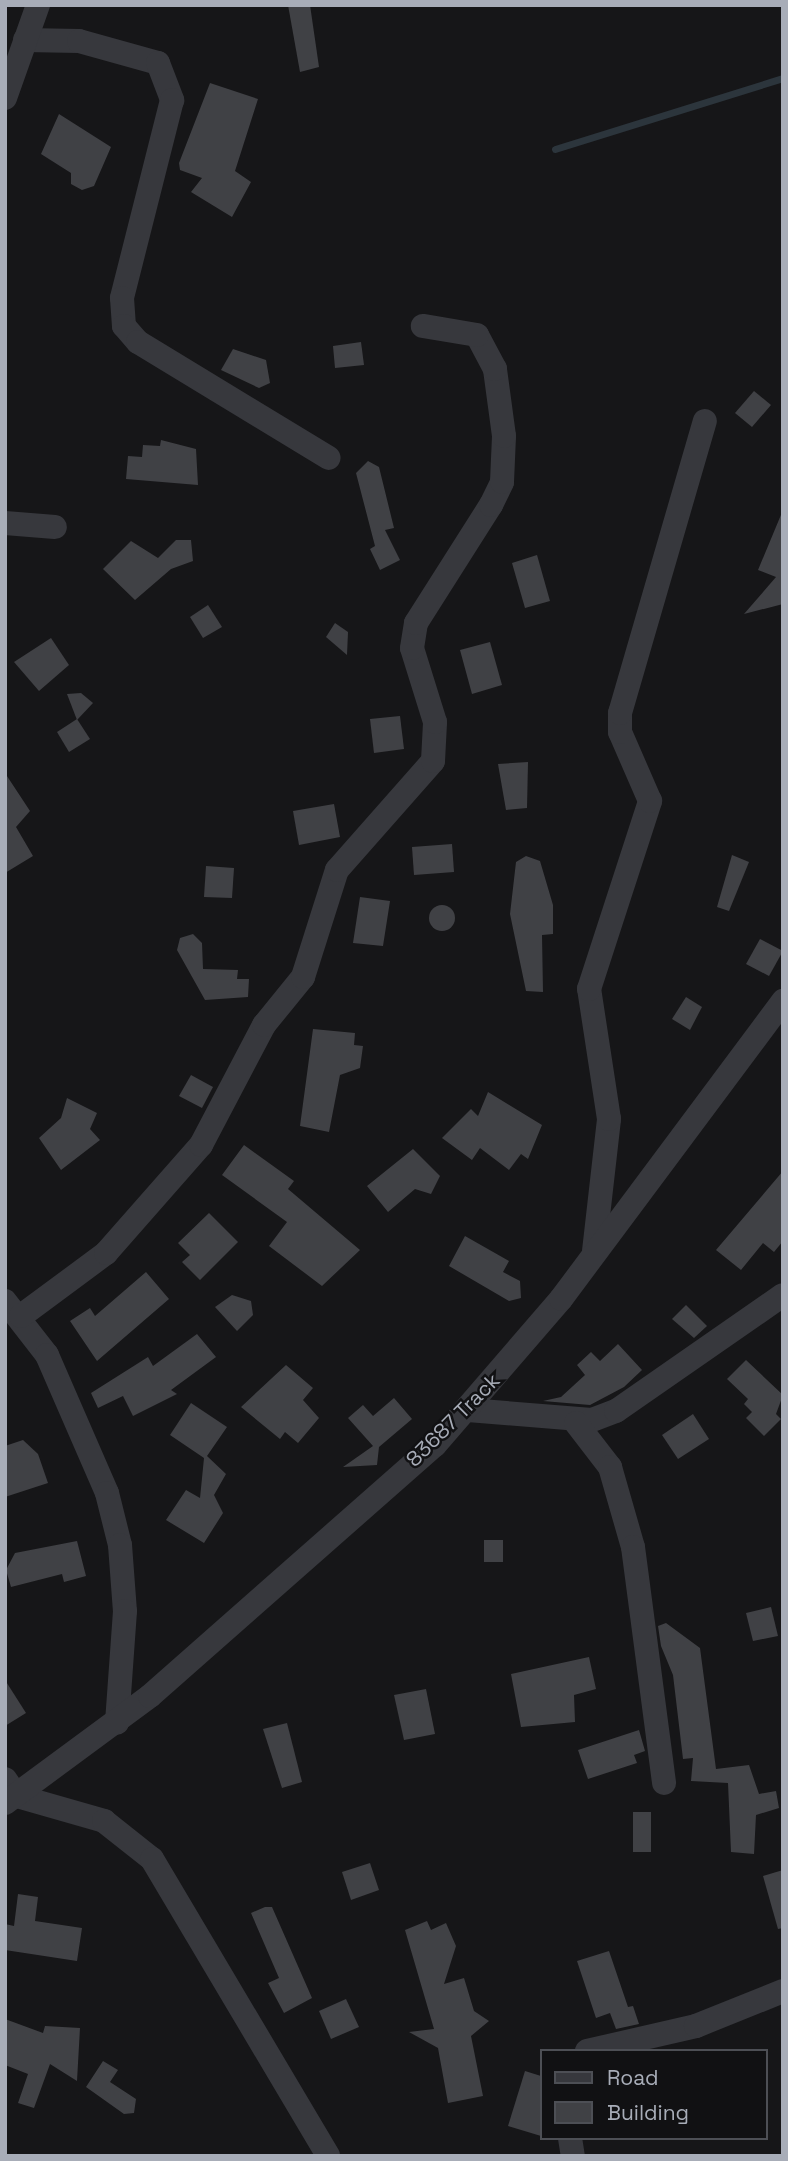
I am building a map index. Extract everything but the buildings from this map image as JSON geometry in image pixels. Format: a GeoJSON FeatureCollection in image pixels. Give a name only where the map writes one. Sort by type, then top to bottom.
{"type":"FeatureCollection","features":[{"type":"Feature","properties":{"kind":"street"},"geometry":{"type":"LineString","coordinates":[[5,98],[38,5]]}},
{"type":"Feature","properties":{"kind":"street"},"geometry":{"type":"LineString","coordinates":[[25,40],[79,41],[158,63],[172,100],[122,298],[124,326],[138,342],[330,458]]}},
{"type":"Feature","properties":{"kind":"street"},"geometry":{"type":"LineString","coordinates":[[117,1723],[125,1611],[120,1545],[88,1442],[47,1355],[13,1309],[106,1252],[201,1145],[264,1025],[303,977],[337,870],[433,761],[435,722],[412,648],[416,623],[491,505],[502,481],[504,436],[495,369],[477,335],[423,326]]}},
{"type":"Feature","properties":{"kind":"street"},"geometry":{"type":"LineString","coordinates":[[594,1251],[609,1119],[589,989],[650,801],[620,732],[620,713],[705,421]]}},
{"type":"Feature","properties":{"kind":"street"},"geometry":{"type":"LineString","coordinates":[[5,523],[55,527]]}},
{"type":"Feature","properties":{"kind":"street","name":"83687 Track"},"geometry":{"type":"LineString","coordinates":[[9,1793],[117,1723],[468,1410],[594,1251],[783,1001]]}},
{"type":"Feature","properties":{"kind":"street"},"geometry":{"type":"LineString","coordinates":[[468,1410],[576,1423],[616,1411],[783,1295]]}},
{"type":"Feature","properties":{"kind":"street"},"geometry":{"type":"LineString","coordinates":[[576,1423],[610,1467],[633,1546],[664,1783]]}},
{"type":"Feature","properties":{"kind":"street"},"geometry":{"type":"LineString","coordinates":[[9,1793],[104,1821],[152,1858],[331,2154]]}},
{"type":"Feature","properties":{"kind":"street"},"geometry":{"type":"LineString","coordinates":[[596,2049],[696,2026],[783,1991]]}},
{"type":"Feature","properties":{"kind":"waterway"},"geometry":{"type":"LineString","coordinates":[[555,149],[783,78]]}}]}
